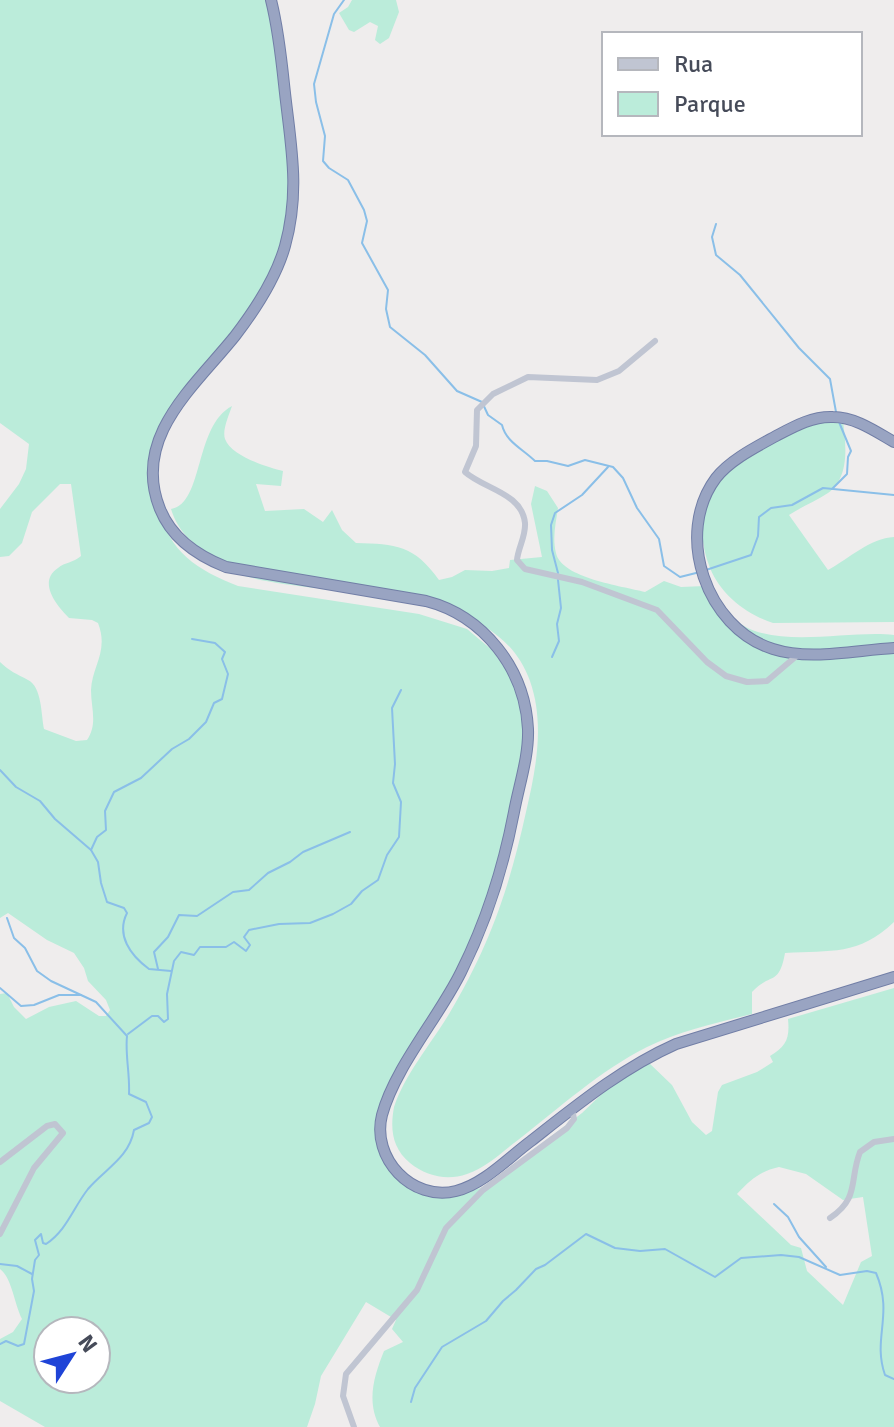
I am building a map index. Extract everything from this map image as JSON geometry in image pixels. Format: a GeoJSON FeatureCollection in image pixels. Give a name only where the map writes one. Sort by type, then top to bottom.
{"type":"FeatureCollection","features":[{"type":"Feature","properties":{"kind":"highway"},"geometry":{"type":"LineString","coordinates":[[271,0],[293,139],[294,198],[288,234],[277,268],[250,315],[175,407],[161,431],[154,458],[155,495],[175,533],[185,545],[210,561],[243,572],[439,604],[480,629],[508,661],[520,689],[528,731],[500,877],[486,919],[461,973],[389,1096],[382,1117],[382,1144],[397,1172],[414,1186],[431,1192],[448,1193],[476,1183],[637,1063],[676,1044],[894,977]]}},
{"type":"Feature","properties":{"kind":"highway"},"geometry":{"type":"LineString","coordinates":[[894,442],[843,418],[830,416],[802,422],[755,448],[718,476],[704,500],[697,550],[702,575],[724,615],[748,637],[774,650],[800,653],[894,648]]}},
{"type":"Feature","properties":{"kind":"street"},"geometry":{"type":"LineString","coordinates":[[655,341],[619,371],[597,380],[528,377],[493,394],[477,410],[476,446],[465,472],[505,494],[521,510],[525,525],[517,560],[525,569],[582,582],[657,610],[707,662],[726,676],[747,682],[767,681],[800,653]]}},
{"type":"Feature","properties":{"kind":"street"},"geometry":{"type":"LineString","coordinates":[[354,1427],[343,1396],[346,1374],[412,1298],[427,1273],[446,1228],[483,1190],[567,1128],[574,1119],[572,1109]]}},
{"type":"Feature","properties":{"kind":"street"},"geometry":{"type":"LineString","coordinates":[[0,1162],[47,1126],[55,1124],[63,1133],[34,1168],[0,1234]]}},
{"type":"Feature","properties":{"kind":"street"},"geometry":{"type":"LineString","coordinates":[[830,1218],[843,1209],[853,1192],[860,1152],[874,1142],[894,1139]]}},
{"type":"Feature","properties":{"kind":"green space"},"geometry":{"type":"Polygon","coordinates":[[[0,0],[269,0],[288,166],[289,201],[284,236],[273,268],[258,296],[198,375],[164,430],[154,461],[162,519],[168,534],[185,556],[209,573],[238,586],[419,614],[467,629],[492,650],[516,683],[527,730],[490,911],[384,1096],[384,1159],[413,1186],[467,1192],[487,1186],[582,1113],[607,1089],[647,1061],[672,1085],[692,1122],[706,1135],[712,1131],[718,1092],[722,1085],[757,1072],[773,1062],[770,1056],[780,1049],[787,1037],[788,1019],[894,988],[894,1427],[380,1427],[372,1399],[377,1370],[384,1351],[403,1342],[392,1329],[396,1320],[366,1302],[321,1376],[307,1427],[45,1427],[0,1401],[0,1339],[13,1332],[22,1319],[10,1285],[0,1269],[0,994],[7,993],[14,1007],[26,1019],[49,1007],[76,1001],[99,1016],[106,1016],[110,1010],[106,1000],[88,981],[74,953],[47,940],[8,913],[0,918],[0,662],[36,688],[44,729],[76,741],[87,740],[93,722],[92,681],[102,642],[98,623],[69,618],[55,601],[49,587],[52,574],[81,556],[71,484],[60,484],[32,512],[22,543],[9,556],[0,557],[0,509],[26,469],[29,444],[0,423],[0,0]],[[779,1167],[756,1177],[737,1194],[791,1245],[801,1248],[807,1271],[843,1305],[861,1262],[872,1256],[863,1197],[843,1200],[806,1174],[779,1167]]]}},
{"type":"Feature","properties":{"kind":"green space"},"geometry":{"type":"Polygon","coordinates":[[[352,0],[396,0],[399,12],[389,38],[380,44],[375,40],[378,26],[370,22],[354,32],[349,30],[339,13],[352,0]]]}},
{"type":"Feature","properties":{"kind":"green space"},"geometry":{"type":"Polygon","coordinates":[[[232,406],[224,431],[229,445],[250,460],[283,471],[281,486],[256,484],[265,511],[304,509],[323,522],[332,510],[342,530],[356,543],[382,544],[412,553],[439,580],[465,570],[492,571],[509,568],[510,560],[542,557],[531,504],[535,486],[547,491],[558,508],[554,542],[560,562],[580,575],[645,592],[664,581],[681,587],[705,586],[744,626],[778,636],[894,635],[894,922],[856,946],[831,951],[785,953],[777,975],[752,992],[752,1014],[672,1036],[630,1056],[474,1171],[444,1177],[430,1174],[410,1163],[399,1151],[394,1138],[394,1107],[411,1071],[442,1025],[476,964],[505,892],[536,763],[538,730],[535,697],[530,681],[510,647],[481,624],[444,608],[402,599],[274,582],[238,574],[190,540],[171,509],[182,504],[189,494],[211,430],[220,416],[232,406]]]}},
{"type":"Feature","properties":{"kind":"green space"},"geometry":{"type":"Polygon","coordinates":[[[843,421],[845,460],[840,478],[828,493],[789,515],[828,570],[868,545],[894,537],[894,622],[773,623],[736,602],[715,578],[703,541],[702,527],[708,502],[721,478],[744,457],[807,424],[843,421]]]}},
{"type":"Feature","properties":{"kind":"waterway"},"geometry":{"type":"LineString","coordinates":[[344,0],[334,14],[314,84],[325,136],[323,161],[348,180],[364,210],[367,221],[362,243],[388,290],[386,309],[390,327],[425,355],[457,391],[482,402],[488,415],[502,425],[511,441],[535,461],[568,466],[585,460],[613,467],[623,478],[637,508],[659,539],[664,566],[680,577],[700,572]]}},
{"type":"Feature","properties":{"kind":"waterway"},"geometry":{"type":"LineString","coordinates":[[716,224],[712,237],[716,255],[740,275],[799,348],[830,379],[836,412]]}},
{"type":"Feature","properties":{"kind":"waterway"},"geometry":{"type":"LineString","coordinates":[[832,489],[847,474],[851,451],[839,422]]}},
{"type":"Feature","properties":{"kind":"waterway"},"geometry":{"type":"LineString","coordinates":[[558,573],[552,550],[551,525],[555,513],[582,495],[608,467]]}},
{"type":"Feature","properties":{"kind":"waterway"},"geometry":{"type":"LineString","coordinates":[[706,570],[751,555],[758,536],[759,517],[771,508],[792,505],[823,488],[894,495]]}},
{"type":"Feature","properties":{"kind":"waterway"},"geometry":{"type":"LineString","coordinates":[[552,657],[559,641],[557,624],[561,608],[558,580]]}},
{"type":"Feature","properties":{"kind":"waterway"},"geometry":{"type":"LineString","coordinates":[[91,850],[97,837],[106,830],[105,811],[114,792],[141,778],[172,749],[189,739],[206,722],[214,703],[222,699],[228,674],[222,659],[225,652],[215,643],[192,639]]}},
{"type":"Feature","properties":{"kind":"waterway"},"geometry":{"type":"LineString","coordinates":[[128,1034],[152,1016],[158,1016],[164,1022],[168,1019],[167,994],[174,961],[181,952],[194,955],[200,947],[226,947],[234,942],[246,951],[250,945],[244,937],[249,930],[279,924],[310,923],[351,904],[362,891],[378,880],[387,855],[399,837],[401,802],[393,783],[392,708],[401,690]]}},
{"type":"Feature","properties":{"kind":"waterway"},"geometry":{"type":"LineString","coordinates":[[0,770],[16,787],[40,801],[55,819],[91,850],[98,862],[107,902],[124,908],[127,913],[124,937],[136,957],[149,969],[171,971]]}},
{"type":"Feature","properties":{"kind":"waterway"},"geometry":{"type":"LineString","coordinates":[[158,969],[154,952],[168,937],[179,915],[197,916],[233,892],[249,890],[268,873],[303,852],[350,832]]}},
{"type":"Feature","properties":{"kind":"waterway"},"geometry":{"type":"LineString","coordinates":[[0,1344],[6,1341],[18,1346],[24,1344],[34,1291],[35,1260],[39,1255],[35,1240],[41,1234],[46,1244],[59,1232],[88,1189],[122,1156],[134,1130],[149,1123],[152,1117],[146,1102],[129,1094],[127,1036],[96,1002],[37,971],[25,948],[14,938],[7,918]]}},
{"type":"Feature","properties":{"kind":"waterway"},"geometry":{"type":"LineString","coordinates":[[0,988],[21,1006],[34,1005],[59,995],[81,995]]}},
{"type":"Feature","properties":{"kind":"waterway"},"geometry":{"type":"LineString","coordinates":[[774,1204],[788,1217],[799,1237],[826,1267]]}},
{"type":"Feature","properties":{"kind":"waterway"},"geometry":{"type":"LineString","coordinates":[[411,1402],[415,1388],[442,1347],[486,1321],[536,1269],[586,1234],[615,1248],[640,1251],[665,1249],[715,1277],[741,1258],[781,1255],[799,1257],[840,1275],[867,1271],[876,1273],[883,1301],[882,1362],[885,1375],[894,1379]]}},
{"type":"Feature","properties":{"kind":"waterway"},"geometry":{"type":"LineString","coordinates":[[0,1264],[17,1266],[32,1274]]}}]}
